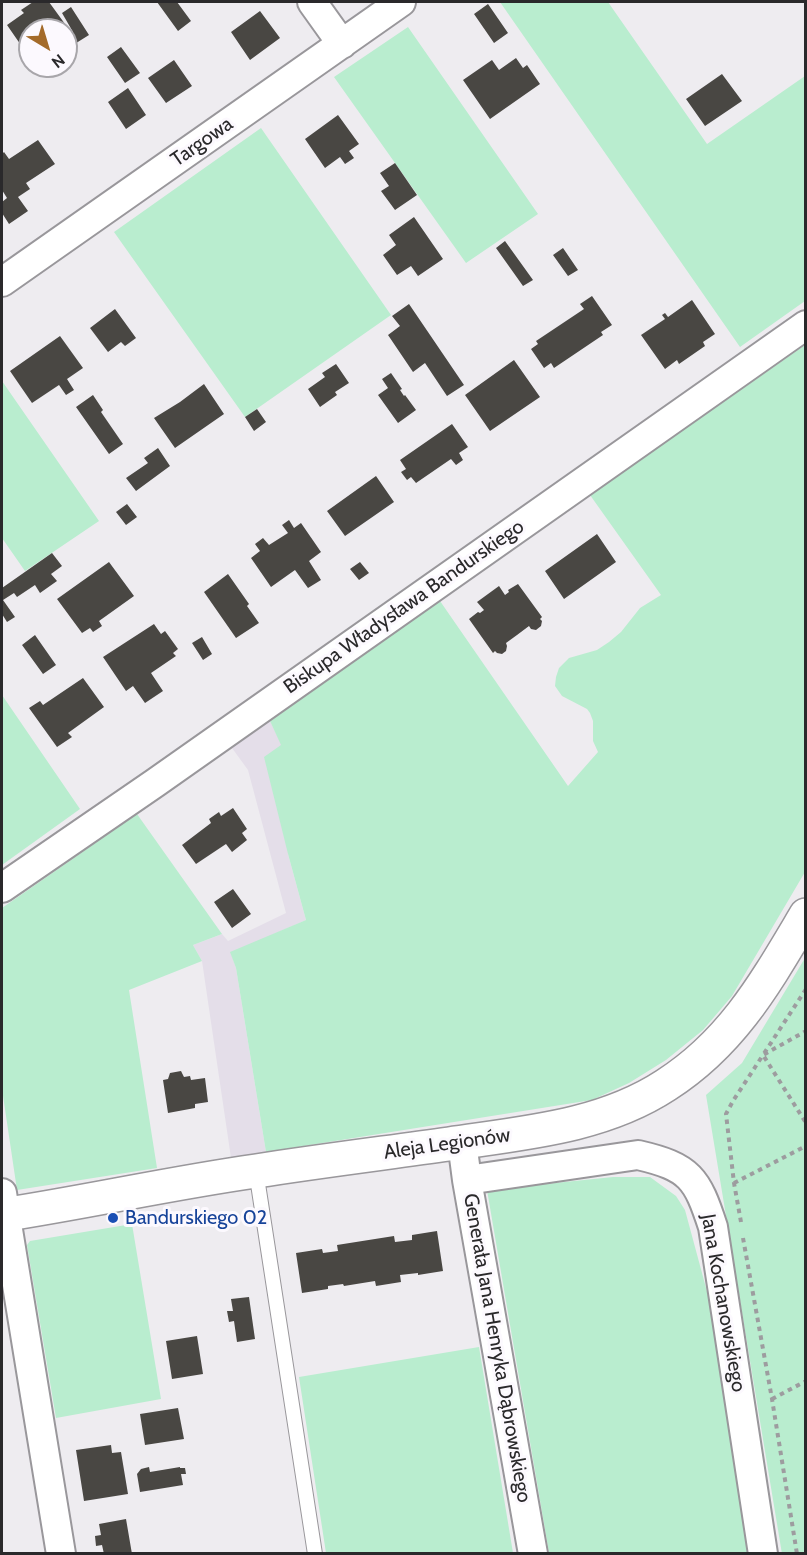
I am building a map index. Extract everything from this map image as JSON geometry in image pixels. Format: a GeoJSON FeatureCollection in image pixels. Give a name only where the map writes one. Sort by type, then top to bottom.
{"type":"FeatureCollection","features":[{"type":"Feature","properties":{"kind":"street"},"geometry":{"type":"LineString","coordinates":[[312,2],[342,44]]}},
{"type":"Feature","properties":{"kind":"street","name":"Targowa"},"geometry":{"type":"LineString","coordinates":[[2,282],[401,2]]}},
{"type":"Feature","properties":{"kind":"street","name":"Biskupa Władysława Bandurskiego"},"geometry":{"type":"LineString","coordinates":[[2,888],[806,325]]}},
{"type":"Feature","properties":{"kind":"street","name":"Aleja Legionów"},"geometry":{"type":"LineString","coordinates":[[3,1208],[562,1127],[638,1102],[668,1084],[704,1057],[728,1034],[761,988],[806,915]]}},
{"type":"Feature","properties":{"kind":"street","name":"Generała Jana Henryka Dąbrowskiego"},"geometry":{"type":"LineString","coordinates":[[462,1142],[533,1554]]}},
{"type":"Feature","properties":{"kind":"street","name":"Jana Kochanowskiego"},"geometry":{"type":"LineString","coordinates":[[467,1180],[638,1155],[662,1160],[688,1175],[703,1198],[713,1227],[764,1554]]}},
{"type":"Feature","properties":{"kind":"street"},"geometry":{"type":"LineString","coordinates":[[3,1208],[61,1554]]}},
{"type":"Feature","properties":{"kind":"lane"},"geometry":{"type":"LineString","coordinates":[[256,1171],[315,1554]]}},
{"type":"Feature","properties":{"kind":"path"},"geometry":{"type":"LineString","coordinates":[[797,1554],[734,1183],[726,1114],[806,989]]}},
{"type":"Feature","properties":{"kind":"path"},"geometry":{"type":"LineString","coordinates":[[763,1055],[806,1031]]}},
{"type":"Feature","properties":{"kind":"path"},"geometry":{"type":"LineString","coordinates":[[763,1055],[806,1123]]}},
{"type":"Feature","properties":{"kind":"path"},"geometry":{"type":"LineString","coordinates":[[734,1183],[806,1146]]}},
{"type":"Feature","properties":{"kind":"path"},"geometry":{"type":"LineString","coordinates":[[772,1399],[806,1381]]}},
{"type":"Feature","properties":{"kind":"shaded area"},"geometry":{"type":"Polygon","coordinates":[[[270,721],[282,745],[288,854],[306,920],[231,953],[236,968],[266,1152],[231,1158],[202,961],[193,945],[222,934],[228,941],[286,913],[248,770],[232,748],[270,721]]]}},
{"type":"Feature","properties":{"kind":"green space"},"geometry":{"type":"Polygon","coordinates":[[[500,2],[608,2],[707,144],[805,76],[805,301],[740,347],[500,2]]]}},
{"type":"Feature","properties":{"kind":"green space"},"geometry":{"type":"Polygon","coordinates":[[[408,27],[538,214],[466,263],[334,77],[408,27]]]}},
{"type":"Feature","properties":{"kind":"green space"},"geometry":{"type":"Polygon","coordinates":[[[261,128],[391,315],[245,417],[114,232],[261,128]]]}},
{"type":"Feature","properties":{"kind":"green space"},"geometry":{"type":"Polygon","coordinates":[[[805,345],[805,872],[732,996],[703,1030],[666,1060],[629,1083],[592,1100],[266,1152],[236,968],[230,952],[306,920],[264,757],[281,745],[270,721],[440,601],[568,786],[598,752],[593,741],[593,721],[590,713],[587,709],[562,696],[555,686],[559,668],[569,658],[597,650],[609,642],[621,632],[640,608],[661,595],[590,495],[805,345]]]}},
{"type":"Feature","properties":{"kind":"green space"},"geometry":{"type":"Polygon","coordinates":[[[2,381],[99,521],[25,571],[2,538],[2,381]]]}},
{"type":"Feature","properties":{"kind":"green space"},"geometry":{"type":"Polygon","coordinates":[[[2,695],[80,809],[2,865],[2,695]]]}},
{"type":"Feature","properties":{"kind":"green space"},"geometry":{"type":"Polygon","coordinates":[[[137,814],[222,934],[193,945],[202,961],[129,990],[157,1168],[17,1190],[2,1089],[2,908],[137,814]]]}},
{"type":"Feature","properties":{"kind":"green space"},"geometry":{"type":"Polygon","coordinates":[[[805,958],[806,1553],[782,1554],[706,1095],[742,1063],[805,958]]]}},
{"type":"Feature","properties":{"kind":"green space"},"geometry":{"type":"Polygon","coordinates":[[[613,1177],[650,1177],[676,1196],[685,1210],[719,1336],[755,1553],[549,1553],[487,1190],[613,1177]]]}},
{"type":"Feature","properties":{"kind":"green space"},"geometry":{"type":"Polygon","coordinates":[[[132,1224],[161,1399],[56,1418],[27,1245],[30,1241],[132,1224]]]}},
{"type":"Feature","properties":{"kind":"green space"},"geometry":{"type":"Polygon","coordinates":[[[479,1347],[513,1553],[326,1553],[299,1377],[479,1347]]]}},
{"type":"Feature","properties":{"kind":"building"},"geometry":{"type":"Polygon","coordinates":[[[33,2],[49,2],[61,18],[18,18],[18,41],[7,25],[24,13],[21,10],[33,2]]]}},
{"type":"Feature","properties":{"kind":"building"},"geometry":{"type":"Polygon","coordinates":[[[157,2],[177,2],[191,21],[178,31],[157,2]]]}},
{"type":"Feature","properties":{"kind":"building"},"geometry":{"type":"Polygon","coordinates":[[[488,4],[508,33],[494,43],[474,14],[488,4]]]}},
{"type":"Feature","properties":{"kind":"building"},"geometry":{"type":"Polygon","coordinates":[[[71,7],[89,35],[78,42],[78,18],[65,18],[62,13],[71,7]]]}},
{"type":"Feature","properties":{"kind":"building"},"geometry":{"type":"Polygon","coordinates":[[[260,11],[280,38],[250,60],[231,32],[260,11]]]}},
{"type":"Feature","properties":{"kind":"building"},"geometry":{"type":"Polygon","coordinates":[[[121,47],[140,73],[125,83],[107,57],[121,47]]]}},
{"type":"Feature","properties":{"kind":"building"},"geometry":{"type":"Polygon","coordinates":[[[516,58],[523,68],[527,65],[540,84],[490,119],[463,80],[492,60],[499,70],[516,58]]]}},
{"type":"Feature","properties":{"kind":"building"},"geometry":{"type":"Polygon","coordinates":[[[174,60],[192,86],[166,103],[148,78],[174,60]]]}},
{"type":"Feature","properties":{"kind":"building"},"geometry":{"type":"Polygon","coordinates":[[[722,74],[742,101],[705,126],[686,99],[722,74]]]}},
{"type":"Feature","properties":{"kind":"building"},"geometry":{"type":"Polygon","coordinates":[[[128,88],[146,115],[126,129],[108,102],[128,88]]]}},
{"type":"Feature","properties":{"kind":"building"},"geometry":{"type":"Polygon","coordinates":[[[338,115],[359,144],[349,151],[354,158],[345,164],[340,157],[325,168],[305,139],[338,115]]]}},
{"type":"Feature","properties":{"kind":"building"},"geometry":{"type":"Polygon","coordinates":[[[38,140],[55,164],[26,183],[30,189],[18,197],[28,211],[9,224],[2,213],[2,202],[7,198],[2,190],[2,154],[4,152],[9,159],[38,140]]]}},
{"type":"Feature","properties":{"kind":"building"},"geometry":{"type":"Polygon","coordinates":[[[395,163],[417,195],[395,210],[381,191],[389,186],[380,173],[395,163]]]}},
{"type":"Feature","properties":{"kind":"building"},"geometry":{"type":"Polygon","coordinates":[[[414,217],[443,259],[418,276],[411,266],[397,275],[383,255],[396,245],[389,235],[414,217]]]}},
{"type":"Feature","properties":{"kind":"building"},"geometry":{"type":"Polygon","coordinates":[[[505,241],[533,280],[523,286],[496,248],[505,241]]]}},
{"type":"Feature","properties":{"kind":"building"},"geometry":{"type":"Polygon","coordinates":[[[563,248],[578,270],[568,276],[553,255],[563,248]]]}},
{"type":"Feature","properties":{"kind":"building"},"geometry":{"type":"Polygon","coordinates":[[[592,296],[612,325],[601,332],[603,335],[554,368],[551,363],[544,368],[531,349],[538,344],[536,341],[584,309],[580,304],[592,296]]]}},
{"type":"Feature","properties":{"kind":"building"},"geometry":{"type":"Polygon","coordinates":[[[692,300],[715,334],[703,342],[705,346],[679,364],[677,360],[665,369],[641,335],[665,319],[662,315],[665,313],[668,317],[692,300]]]}},
{"type":"Feature","properties":{"kind":"building"},"geometry":{"type":"Polygon","coordinates":[[[409,304],[464,385],[447,396],[425,363],[413,372],[388,335],[400,326],[392,316],[409,304]]]}},
{"type":"Feature","properties":{"kind":"building"},"geometry":{"type":"Polygon","coordinates":[[[115,309],[136,338],[125,346],[121,342],[108,352],[90,328],[115,309]]]}},
{"type":"Feature","properties":{"kind":"building"},"geometry":{"type":"Polygon","coordinates":[[[60,336],[83,368],[67,379],[74,390],[66,395],[59,385],[32,403],[10,371],[60,336]]]}},
{"type":"Feature","properties":{"kind":"building"},"geometry":{"type":"Polygon","coordinates":[[[514,360],[540,397],[490,431],[465,395],[514,360]]]}},
{"type":"Feature","properties":{"kind":"building"},"geometry":{"type":"Polygon","coordinates":[[[336,364],[349,383],[335,392],[337,395],[320,407],[308,389],[325,377],[322,373],[336,364]]]}},
{"type":"Feature","properties":{"kind":"building"},"geometry":{"type":"Polygon","coordinates":[[[391,373],[404,396],[416,410],[398,423],[378,395],[388,388],[382,379],[391,373]]]}},
{"type":"Feature","properties":{"kind":"building"},"geometry":{"type":"Polygon","coordinates":[[[204,384],[224,414],[175,448],[154,418],[204,384]]]}},
{"type":"Feature","properties":{"kind":"building"},"geometry":{"type":"Polygon","coordinates":[[[93,395],[103,410],[101,412],[123,444],[109,454],[76,407],[93,395]]]}},
{"type":"Feature","properties":{"kind":"building"},"geometry":{"type":"Polygon","coordinates":[[[257,409],[266,422],[254,431],[245,417],[257,409]]]}},
{"type":"Feature","properties":{"kind":"building"},"geometry":{"type":"Polygon","coordinates":[[[452,424],[468,447],[459,453],[463,460],[456,465],[451,459],[416,483],[411,477],[407,480],[401,472],[406,469],[400,460],[452,424]]]}},
{"type":"Feature","properties":{"kind":"building"},"geometry":{"type":"Polygon","coordinates":[[[158,448],[170,466],[136,491],[126,478],[148,463],[144,458],[158,448]]]}},
{"type":"Feature","properties":{"kind":"building"},"geometry":{"type":"Polygon","coordinates":[[[376,476],[394,502],[345,536],[327,511],[376,476]]]}},
{"type":"Feature","properties":{"kind":"building"},"geometry":{"type":"Polygon","coordinates":[[[127,504],[137,517],[126,525],[116,512],[127,504]]]}},
{"type":"Feature","properties":{"kind":"building"},"geometry":{"type":"Polygon","coordinates":[[[289,520],[294,528],[301,523],[321,552],[309,561],[321,580],[308,588],[295,570],[271,587],[251,558],[260,551],[255,544],[263,538],[269,545],[288,533],[282,525],[289,520]]]}},
{"type":"Feature","properties":{"kind":"building"},"geometry":{"type":"Polygon","coordinates":[[[597,534],[616,562],[564,599],[545,571],[597,534]]]}},
{"type":"Feature","properties":{"kind":"building"},"geometry":{"type":"Polygon","coordinates":[[[52,553],[62,566],[51,574],[57,581],[40,593],[35,585],[17,597],[14,593],[3,600],[15,617],[7,622],[2,614],[2,588],[52,553]]]}},
{"type":"Feature","properties":{"kind":"building"},"geometry":{"type":"Polygon","coordinates":[[[109,562],[134,596],[99,621],[102,626],[93,632],[90,628],[82,633],[57,599],[109,562]]]}},
{"type":"Feature","properties":{"kind":"building"},"geometry":{"type":"Polygon","coordinates":[[[360,562],[369,573],[359,580],[350,569],[360,562]]]}},
{"type":"Feature","properties":{"kind":"building"},"geometry":{"type":"Polygon","coordinates":[[[228,574],[259,623],[236,638],[204,592],[228,574]]]}},
{"type":"Feature","properties":{"kind":"building"},"geometry":{"type":"Polygon","coordinates":[[[518,584],[542,617],[541,626],[536,630],[529,626],[506,643],[506,651],[502,654],[495,651],[493,653],[469,619],[484,610],[477,602],[499,586],[505,595],[509,592],[508,590],[518,584]]]}},
{"type":"Feature","properties":{"kind":"building"},"geometry":{"type":"Polygon","coordinates":[[[154,624],[161,634],[165,631],[178,649],[173,653],[176,656],[151,673],[163,691],[145,703],[133,686],[126,691],[103,657],[154,624]]]}},
{"type":"Feature","properties":{"kind":"building"},"geometry":{"type":"Polygon","coordinates":[[[35,635],[56,665],[43,674],[22,645],[35,635]]]}},
{"type":"Feature","properties":{"kind":"building"},"geometry":{"type":"Polygon","coordinates":[[[202,637],[212,654],[203,660],[192,643],[202,637]]]}},
{"type":"Feature","properties":{"kind":"building"},"geometry":{"type":"Polygon","coordinates":[[[83,678],[104,707],[68,733],[72,737],[57,747],[29,708],[40,701],[43,705],[83,678]]]}},
{"type":"Feature","properties":{"kind":"building"},"geometry":{"type":"Polygon","coordinates":[[[233,808],[247,829],[242,833],[247,840],[232,852],[226,844],[196,864],[182,845],[211,823],[209,819],[219,812],[221,816],[233,808]]]}},
{"type":"Feature","properties":{"kind":"building"},"geometry":{"type":"Polygon","coordinates":[[[233,889],[251,914],[232,928],[214,902],[233,889]]]}},
{"type":"Feature","properties":{"kind":"building"},"geometry":{"type":"Polygon","coordinates":[[[181,1071],[184,1077],[190,1076],[191,1080],[205,1078],[208,1102],[195,1104],[195,1108],[168,1113],[163,1080],[168,1079],[170,1073],[181,1071]]]}},
{"type":"Feature","properties":{"kind":"building"},"geometry":{"type":"Polygon","coordinates":[[[437,1231],[443,1271],[400,1275],[401,1282],[376,1286],[375,1281],[344,1286],[343,1284],[302,1293],[296,1253],[322,1249],[323,1253],[338,1251],[337,1245],[394,1236],[395,1242],[412,1240],[412,1235],[437,1231]]]}},
{"type":"Feature","properties":{"kind":"building"},"geometry":{"type":"Polygon","coordinates":[[[249,1297],[255,1339],[237,1342],[234,1321],[229,1322],[227,1311],[233,1311],[231,1299],[249,1297]]]}},
{"type":"Feature","properties":{"kind":"building"},"geometry":{"type":"Polygon","coordinates":[[[197,1336],[203,1374],[172,1379],[166,1341],[197,1336]]]}},
{"type":"Feature","properties":{"kind":"building"},"geometry":{"type":"Polygon","coordinates":[[[178,1408],[184,1439],[145,1445],[140,1414],[178,1408]]]}},
{"type":"Feature","properties":{"kind":"building"},"geometry":{"type":"Polygon","coordinates":[[[111,1445],[112,1453],[121,1452],[128,1494],[84,1501],[76,1450],[111,1445]]]}},
{"type":"Feature","properties":{"kind":"building"},"geometry":{"type":"Polygon","coordinates":[[[149,1467],[150,1472],[185,1468],[186,1474],[181,1474],[183,1485],[140,1492],[137,1474],[141,1469],[149,1467]]]}},
{"type":"Feature","properties":{"kind":"building"},"geometry":{"type":"Polygon","coordinates":[[[126,1519],[132,1554],[104,1554],[102,1545],[96,1546],[95,1536],[101,1535],[99,1524],[126,1519]]]}},
{"type":"Feature","properties":{"kind":"place","name":"Bandurskiego 02"},"geometry":{"type":"Point","coordinates":[113,1218]}}]}
